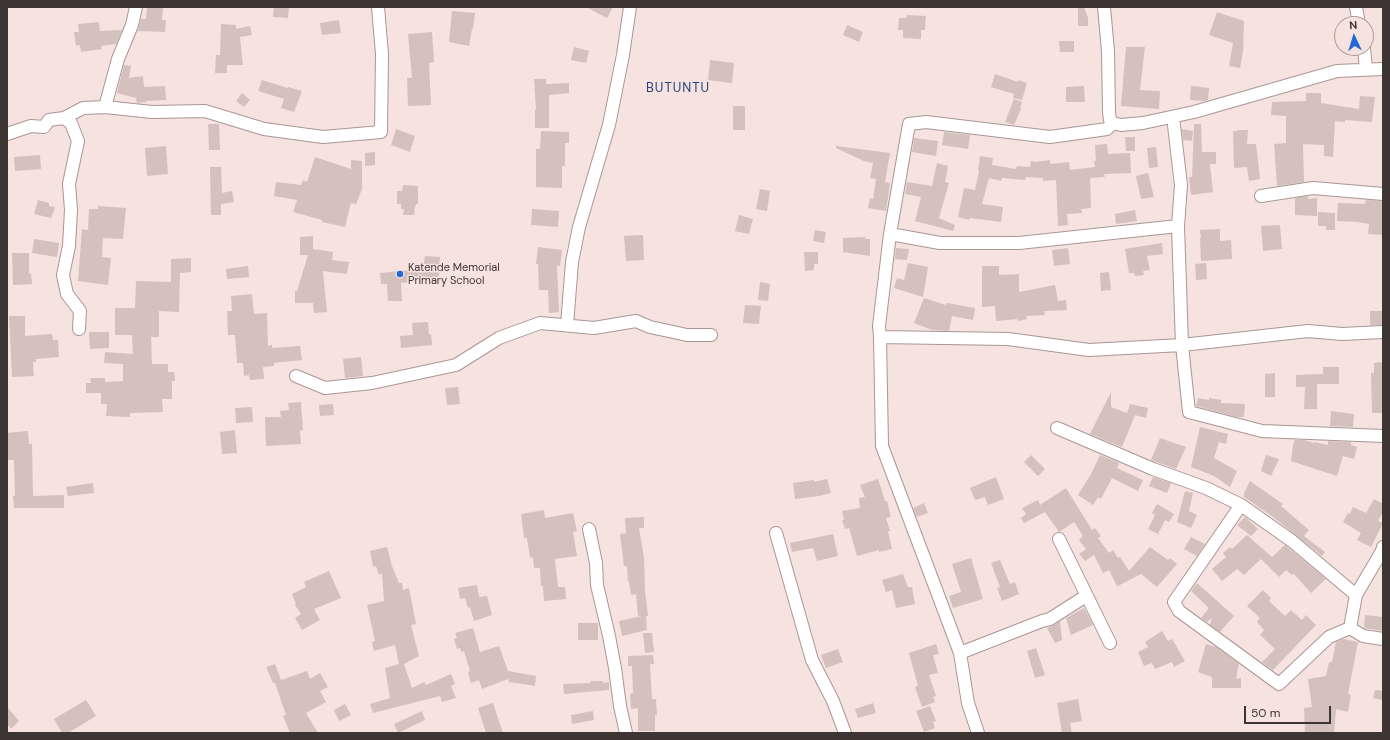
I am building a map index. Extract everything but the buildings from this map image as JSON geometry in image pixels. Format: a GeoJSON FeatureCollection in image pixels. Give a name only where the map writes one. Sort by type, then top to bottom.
{"type":"FeatureCollection","features":[{"type":"Feature","properties":{"kind":"street"},"geometry":{"type":"LineString","coordinates":[[105,108],[118,59],[132,25],[136,7]]}},
{"type":"Feature","properties":{"kind":"street"},"geometry":{"type":"LineString","coordinates":[[7,134],[31,126],[44,127],[49,120],[64,118],[83,108],[105,108],[152,112],[206,111],[264,130],[323,137],[381,132],[382,54],[378,7]]}},
{"type":"Feature","properties":{"kind":"street"},"geometry":{"type":"LineString","coordinates":[[567,325],[572,262],[579,227],[609,125],[623,55],[630,7]]}},
{"type":"Feature","properties":{"kind":"street"},"geometry":{"type":"LineString","coordinates":[[1104,7],[1108,51],[1110,120],[1113,123],[1121,125],[1194,112],[1337,71],[1383,69]]}},
{"type":"Feature","properties":{"kind":"street"},"geometry":{"type":"LineString","coordinates":[[1365,56],[1366,69]]}},
{"type":"Feature","properties":{"kind":"street"},"geometry":{"type":"LineString","coordinates":[[1173,116],[1181,185],[1178,226],[1182,345],[1189,412],[1262,431],[1383,436]]}},
{"type":"Feature","properties":{"kind":"street"},"geometry":{"type":"LineString","coordinates":[[64,118],[71,123],[78,142],[69,184],[71,210],[69,246],[63,275],[67,294],[80,311],[79,329]]}},
{"type":"Feature","properties":{"kind":"street"},"geometry":{"type":"LineString","coordinates":[[978,733],[968,703],[960,653],[882,446],[880,338],[878,326],[890,234],[909,124],[926,122],[1050,137],[1107,129],[1113,123]]}},
{"type":"Feature","properties":{"kind":"street"},"geometry":{"type":"LineString","coordinates":[[1261,196],[1313,188],[1383,194]]}},
{"type":"Feature","properties":{"kind":"street"},"geometry":{"type":"LineString","coordinates":[[890,234],[940,243],[1019,243],[1178,226]]}},
{"type":"Feature","properties":{"kind":"street"},"geometry":{"type":"LineString","coordinates":[[296,376],[325,388],[372,383],[456,365],[499,338],[540,323],[594,328],[636,322],[650,328],[687,335],[711,335]]}},
{"type":"Feature","properties":{"kind":"street"},"geometry":{"type":"LineString","coordinates":[[880,338],[1008,339],[1089,350],[1182,345],[1308,331],[1342,334],[1383,332]]}},
{"type":"Feature","properties":{"kind":"street"},"geometry":{"type":"LineString","coordinates":[[1057,428],[1153,469],[1206,488],[1241,505],[1292,541],[1356,595]]}},
{"type":"Feature","properties":{"kind":"street"},"geometry":{"type":"LineString","coordinates":[[1241,505],[1174,602],[1179,611],[1279,684],[1329,637],[1350,628]]}},
{"type":"Feature","properties":{"kind":"street"},"geometry":{"type":"LineString","coordinates":[[589,529],[596,563],[597,585],[609,636],[620,706],[626,733]]}},
{"type":"Feature","properties":{"kind":"street"},"geometry":{"type":"LineString","coordinates":[[776,534],[812,660],[833,701],[845,733]]}},
{"type":"Feature","properties":{"kind":"street"},"geometry":{"type":"LineString","coordinates":[[1059,539],[1110,643]]}},
{"type":"Feature","properties":{"kind":"street"},"geometry":{"type":"LineString","coordinates":[[1350,628],[1356,595],[1383,547]]}},
{"type":"Feature","properties":{"kind":"street"},"geometry":{"type":"LineString","coordinates":[[960,653],[1050,619],[1086,596]]}},
{"type":"Feature","properties":{"kind":"street"},"geometry":{"type":"LineString","coordinates":[[1350,628],[1363,636],[1383,639]]}},
{"type":"Feature","properties":{"kind":"place","name":"Katende Memorial Primary School"},"geometry":{"type":"Point","coordinates":[400,274]}},
{"type":"Feature","properties":{"kind":"district","name":"BUTUNTU"},"geometry":{"type":"Point","coordinates":[678,89]}}]}
